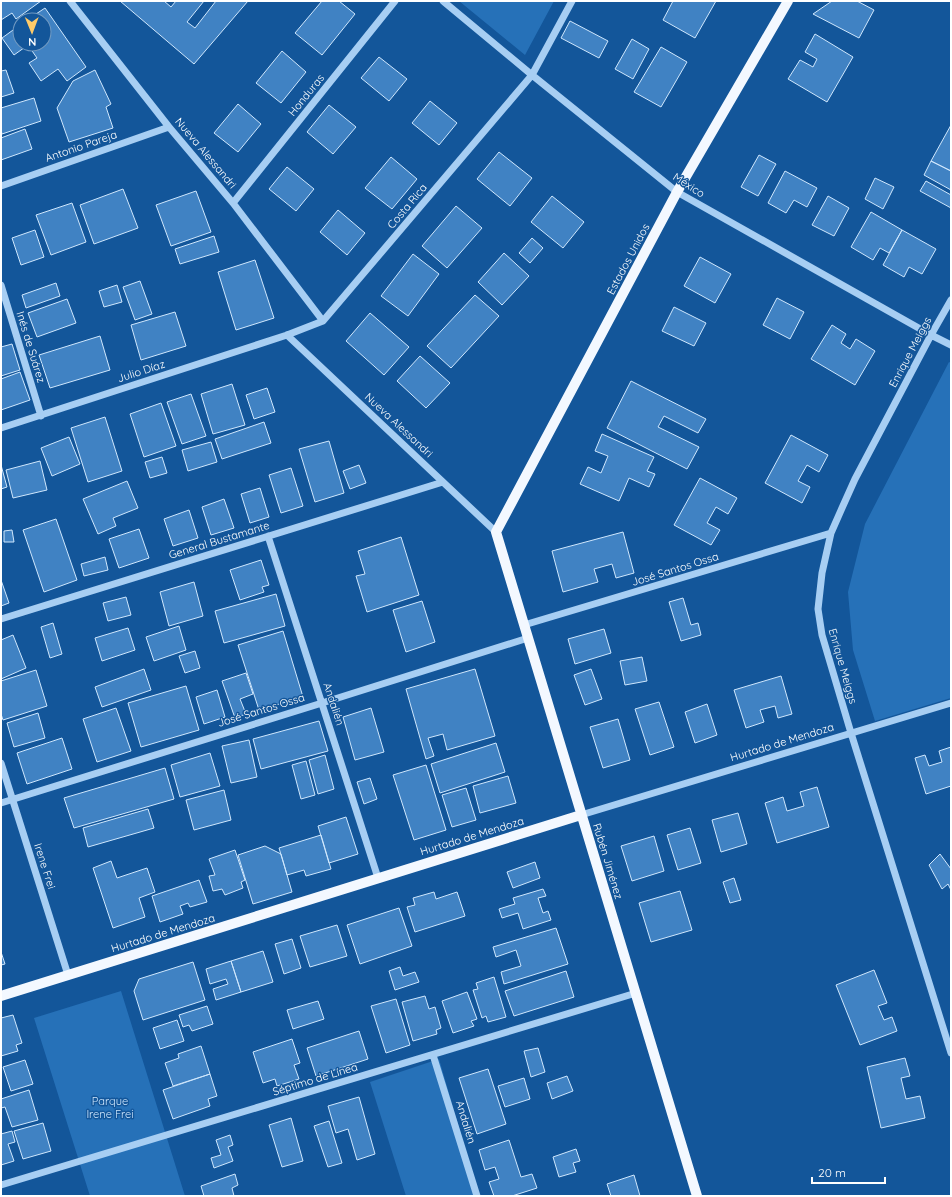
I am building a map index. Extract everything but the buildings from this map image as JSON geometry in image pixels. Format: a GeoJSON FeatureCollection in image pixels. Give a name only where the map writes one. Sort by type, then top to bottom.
{"type":"FeatureCollection","features":[{"type":"Feature","properties":{"kind":"main road","name":"Estados Unidos"},"geometry":{"type":"LineString","coordinates":[[496,532],[677,192],[788,1]]}},
{"type":"Feature","properties":{"kind":"main road","name":"Rubén Jiménez"},"geometry":{"type":"LineString","coordinates":[[496,532],[697,1196]]}},
{"type":"Feature","properties":{"kind":"main road","name":"Hurtado de Mendoza"},"geometry":{"type":"LineString","coordinates":[[1,996],[582,815]]}},
{"type":"Feature","properties":{"kind":"street","name":"Nueva Alessandri"},"geometry":{"type":"LineString","coordinates":[[70,1],[169,127],[233,203],[323,321]]}},
{"type":"Feature","properties":{"kind":"street","name":"Honduras"},"geometry":{"type":"LineString","coordinates":[[233,203],[395,1]]}},
{"type":"Feature","properties":{"kind":"street","name":"México"},"geometry":{"type":"LineString","coordinates":[[443,1],[677,192],[951,345]]}},
{"type":"Feature","properties":{"kind":"street","name":"Costa Rica"},"geometry":{"type":"LineString","coordinates":[[287,335],[323,321],[532,75],[572,1]]}},
{"type":"Feature","properties":{"kind":"street","name":"Antonio Pareja"},"geometry":{"type":"LineString","coordinates":[[1,186],[169,127]]}},
{"type":"Feature","properties":{"kind":"street","name":"Inés de Suárez"},"geometry":{"type":"LineString","coordinates":[[1,285],[40,416]]}},
{"type":"Feature","properties":{"kind":"street","name":"Enrique Meiggs"},"geometry":{"type":"LineString","coordinates":[[951,300],[855,479],[831,533],[822,573],[818,609],[822,635],[851,733],[951,1053]]}},
{"type":"Feature","properties":{"kind":"street","name":"Nueva Alessandri"},"geometry":{"type":"LineString","coordinates":[[287,335],[496,532]]}},
{"type":"Feature","properties":{"kind":"street","name":"Julio Díaz"},"geometry":{"type":"LineString","coordinates":[[1,428],[287,335]]}},
{"type":"Feature","properties":{"kind":"street","name":"General Bustamante"},"geometry":{"type":"LineString","coordinates":[[1,619],[443,482]]}},
{"type":"Feature","properties":{"kind":"street","name":"José Santos Ossa"},"geometry":{"type":"LineString","coordinates":[[524,626],[831,533]]}},
{"type":"Feature","properties":{"kind":"street","name":"Andalién"},"geometry":{"type":"LineString","coordinates":[[268,536],[378,878]]}},
{"type":"Feature","properties":{"kind":"street","name":"José Santos Ossa"},"geometry":{"type":"LineString","coordinates":[[1,803],[528,638]]}},
{"type":"Feature","properties":{"kind":"street","name":"Hurtado de Mendoza"},"geometry":{"type":"LineString","coordinates":[[582,815],[951,703]]}},
{"type":"Feature","properties":{"kind":"street","name":"Irene Frei"},"geometry":{"type":"LineString","coordinates":[[1,763],[68,975]]}},
{"type":"Feature","properties":{"kind":"street","name":"Séptimo de Línea"},"geometry":{"type":"LineString","coordinates":[[1,1185],[636,994]]}},
{"type":"Feature","properties":{"kind":"street","name":"Andalién"},"geometry":{"type":"LineString","coordinates":[[433,1055],[477,1196]]}},
{"type":"Feature","properties":{"kind":"green space"},"geometry":{"type":"Polygon","coordinates":[[[459,1],[554,1],[525,55],[459,1]]]}},
{"type":"Feature","properties":{"kind":"green space"},"geometry":{"type":"Polygon","coordinates":[[[949,362],[951,363],[951,698],[875,721],[853,650],[848,592],[865,524],[949,362]]]}},
{"type":"Feature","properties":{"kind":"green space","name":"Parque Irene Frei"},"geometry":{"type":"Polygon","coordinates":[[[121,991],[185,1196],[90,1196],[34,1018],[121,991]]]}},
{"type":"Feature","properties":{"kind":"green space"},"geometry":{"type":"Polygon","coordinates":[[[439,1059],[479,1196],[406,1196],[370,1082],[439,1059]]]}}]}
